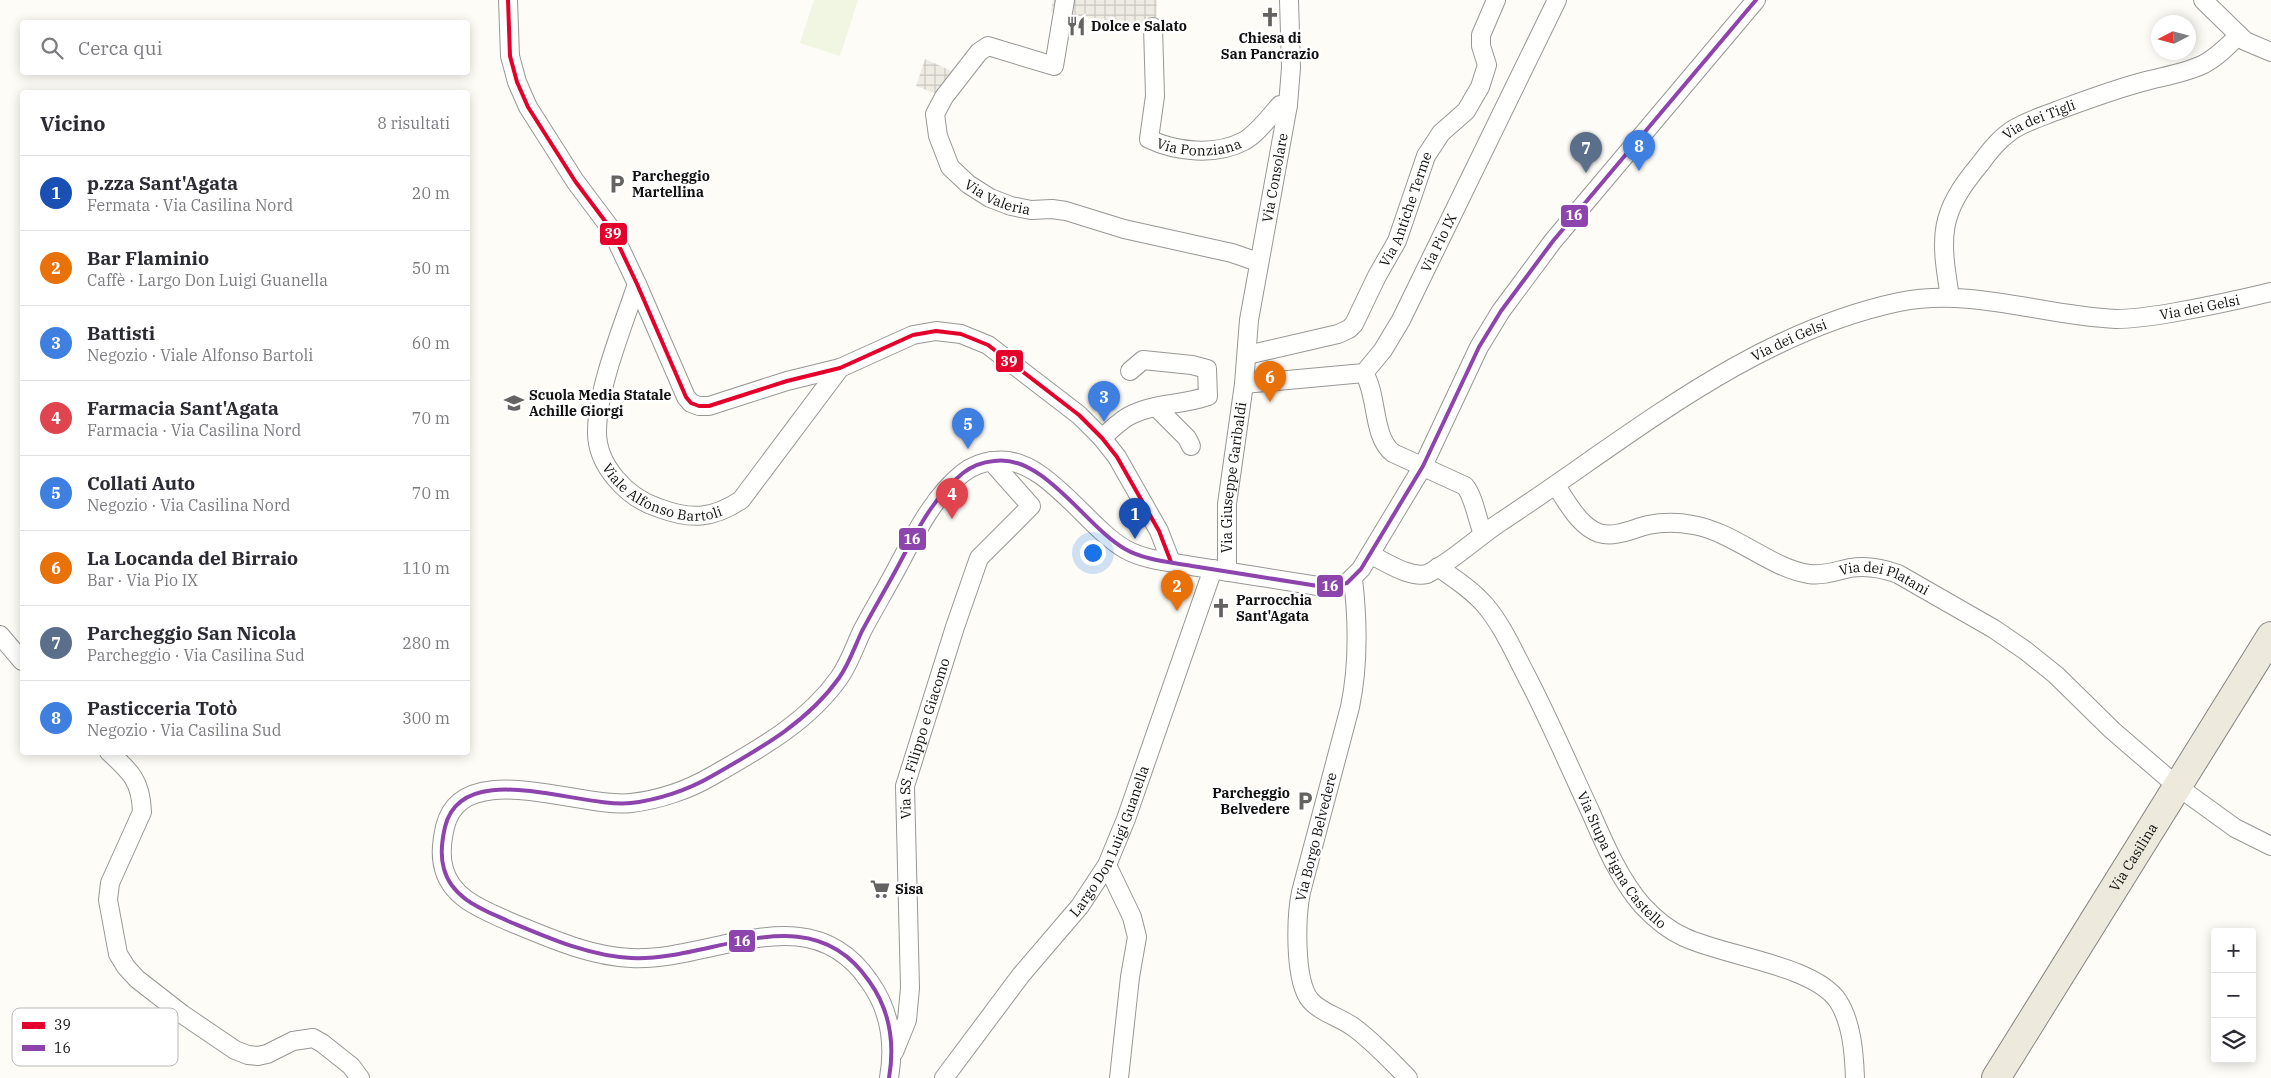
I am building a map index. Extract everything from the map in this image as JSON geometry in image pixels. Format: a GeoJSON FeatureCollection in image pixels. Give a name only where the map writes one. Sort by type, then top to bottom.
{"type":"FeatureCollection","features":[{"type":"Feature","properties":{"kind":"main road","name":"Via Casilina"},"geometry":{"type":"LineString","coordinates":[[1996,1078],[2271,636]]}},
{"type":"Feature","properties":{"kind":"street","name":"Viale Alfonso Bartoli"},"geometry":{"type":"LineString","coordinates":[[508,0],[510,56],[517,82],[528,107],[575,180],[611,229],[637,284],[679,383],[691,403],[709,406],[787,381],[840,368],[913,335],[936,331],[961,334],[988,345],[1079,415],[1102,438],[1117,457],[1159,531],[1171,562]]}},
{"type":"Feature","properties":{"kind":"street","name":"Via Valeria"},"geometry":{"type":"LineString","coordinates":[[1065,0],[1054,66],[988,46],[979,52],[944,97],[935,114],[938,136],[950,167],[956,175],[990,198],[1011,206],[1031,210],[1052,209],[1066,212],[1124,229],[1232,253],[1258,262]]}},
{"type":"Feature","properties":{"kind":"street","name":"Via Consolare"},"geometry":{"type":"LineString","coordinates":[[1246,355],[1248,320],[1288,105],[1290,68],[1289,0]]}},
{"type":"Feature","properties":{"kind":"street","name":"Via Antiche Terme"},"geometry":{"type":"LineString","coordinates":[[1246,355],[1338,334],[1349,329],[1354,324],[1377,276],[1397,241],[1419,172],[1430,149],[1441,133],[1466,110],[1480,87],[1486,64],[1480,42],[1481,35],[1496,0]]}},
{"type":"Feature","properties":{"kind":"street","name":"Via Pio IX"},"geometry":{"type":"LineString","coordinates":[[1364,373],[1383,350],[1396,329],[1557,0]]}},
{"type":"Feature","properties":{"kind":"street"},"geometry":{"type":"LineString","coordinates":[[889,1078],[893,1055],[889,1023],[881,999],[867,976],[846,954],[816,938],[789,935],[741,941],[661,958],[632,958],[605,956],[546,937],[474,906],[452,886],[444,869],[442,843],[446,820],[460,799],[489,789],[523,790],[592,802],[630,803],[674,793],[705,780],[784,734],[814,707],[841,676],[864,628],[910,544],[942,494],[963,473],[976,465],[991,461],[1005,460],[1025,465],[1076,504],[1118,544],[1136,555],[1220,571],[1326,586],[1340,585],[1352,579],[1371,555],[1423,466],[1479,347],[1501,311],[1553,241],[1756,0]]}},
{"type":"Feature","properties":{"kind":"street"},"geometry":{"type":"LineString","coordinates":[[2203,0],[2239,36],[2253,45],[2271,52]]}},
{"type":"Feature","properties":{"kind":"street","name":"Via Ponziana"},"geometry":{"type":"LineString","coordinates":[[1153,27],[1155,96],[1149,140],[1163,146],[1178,148],[1207,150],[1226,148],[1244,140],[1280,106],[1288,105]]}},
{"type":"Feature","properties":{"kind":"street","name":"Via dei Tigli"},"geometry":{"type":"LineString","coordinates":[[1950,298],[1943,246],[1948,214],[1962,186],[2003,137],[2026,123],[2089,99],[2200,66],[2217,56],[2239,36]]}},
{"type":"Feature","properties":{"kind":"street","name":"Viale Alfonso Bartoli"},"geometry":{"type":"LineString","coordinates":[[637,284],[602,393],[596,431],[600,450],[621,486],[646,504],[679,515],[702,516],[723,512],[741,500],[840,368]]}},
{"type":"Feature","properties":{"kind":"street","name":"Via dei Gelsi"},"geometry":{"type":"LineString","coordinates":[[1371,555],[1416,574],[1427,574],[1632,432],[1735,367],[1769,348],[1823,325],[1868,310],[1910,300],[1950,298],[2118,319],[2192,309],[2271,292]]}},
{"type":"Feature","properties":{"kind":"street","name":"Via Giuseppe Garibaldi"},"geometry":{"type":"LineString","coordinates":[[1220,571],[1246,355]]}},
{"type":"Feature","properties":{"kind":"street"},"geometry":{"type":"LineString","coordinates":[[1102,438],[1132,414],[1156,407],[1190,402],[1208,396],[1207,369],[1192,365],[1143,360],[1130,371]]}},
{"type":"Feature","properties":{"kind":"street"},"geometry":{"type":"LineString","coordinates":[[1244,384],[1364,373],[1371,388],[1385,445],[1393,453],[1465,486],[1470,494],[1483,534]]}},
{"type":"Feature","properties":{"kind":"street"},"geometry":{"type":"LineString","coordinates":[[1156,407],[1187,438],[1191,446]]}},
{"type":"Feature","properties":{"kind":"street","name":"Via SS. Filippo e Giacomo"},"geometry":{"type":"LineString","coordinates":[[893,1055],[907,1020],[910,988],[905,786],[955,627],[980,558],[1031,506],[991,461]]}},
{"type":"Feature","properties":{"kind":"street","name":"Via dei Platani"},"geometry":{"type":"LineString","coordinates":[[1556,486],[1580,519],[1589,528],[1602,534],[1619,533],[1655,524],[1686,523],[1712,530],[1801,572],[1820,575],[1866,567],[1884,569],[1898,574],[1994,629],[2026,651],[2056,675],[2112,730],[2177,786],[2235,828],[2271,846]]}},
{"type":"Feature","properties":{"kind":"street","name":"Via Stupa Pigna Castello"},"geometry":{"type":"LineString","coordinates":[[1438,567],[1478,598],[1502,630],[1553,730],[1613,861],[1638,900],[1662,924],[1683,937],[1703,946],[1772,964],[1826,988],[1836,998],[1845,1016],[1852,1045],[1855,1078]]}},
{"type":"Feature","properties":{"kind":"street","name":"Largo Don Luigi Guanella"},"geometry":{"type":"LineString","coordinates":[[944,1078],[1021,975],[1080,906],[1107,865],[1220,571]]}},
{"type":"Feature","properties":{"kind":"street","name":"Via Borgo Belvedere"},"geometry":{"type":"LineString","coordinates":[[1352,579],[1357,621],[1355,678],[1350,707],[1301,892],[1298,918],[1300,970],[1310,1001],[1354,1027],[1408,1078]]}},
{"type":"Feature","properties":{"kind":"street"},"geometry":{"type":"LineString","coordinates":[[0,635],[20,659]]}},
{"type":"Feature","properties":{"kind":"street"},"geometry":{"type":"LineString","coordinates":[[112,755],[136,780],[142,802],[142,812],[110,883],[108,900],[118,954],[137,979],[174,1008]]}},
{"type":"Feature","properties":{"kind":"street"},"geometry":{"type":"LineString","coordinates":[[1107,865],[1132,917],[1137,937],[1130,977],[1119,1078]]}},
{"type":"Feature","properties":{"kind":"street"},"geometry":{"type":"LineString","coordinates":[[178,1011],[236,1050],[248,1055],[268,1054],[292,1041],[312,1038],[322,1043],[352,1066],[360,1078]]}},
{"type":"Feature","properties":{"kind":"green space"},"geometry":{"type":"Polygon","coordinates":[[[814,0],[858,0],[840,56],[800,43],[814,0]]]}},
{"type":"Feature","properties":{"kind":"shaded area"},"geometry":{"type":"Polygon","coordinates":[[[1053,0],[1157,0],[1156,27],[1051,12],[1053,0]]]}},
{"type":"Feature","properties":{"kind":"shaded area"},"geometry":{"type":"Polygon","coordinates":[[[925,59],[961,75],[944,97],[916,86],[925,59]]]}},
{"type":"Feature","properties":{"kind":"transit line","name":"39"},"geometry":{"type":"LineString","coordinates":[[508,0],[510,56],[517,82],[528,107],[575,181],[611,229],[686,397],[691,403],[699,406],[709,406],[787,381],[840,368],[913,335],[936,331],[961,334],[988,345],[1079,415],[1102,438],[1117,457],[1159,531],[1171,562]]}},
{"type":"Feature","properties":{"kind":"transit line","name":"16"},"geometry":{"type":"LineString","coordinates":[[889,1078],[891,1040],[882,1003],[869,981],[845,955],[818,941],[789,936],[758,938],[662,957],[631,958],[599,954],[553,939],[479,908],[461,896],[454,888],[444,869],[442,848],[445,827],[456,806],[474,794],[498,790],[526,791],[609,803],[641,802],[693,786],[747,756],[781,734],[812,708],[843,673],[865,625],[931,508],[963,473],[974,466],[986,462],[1012,462],[1030,468],[1064,494],[1110,539],[1140,556],[1166,562],[1318,586],[1333,586],[1347,583],[1361,569],[1423,466],[1479,347],[1501,311],[1553,241],[1756,0]]}},
{"type":"Feature","properties":{"kind":"place","name":"Chiesa di San Pancrazio"},"geometry":{"type":"Point","coordinates":[1270,17]}},
{"type":"Feature","properties":{"kind":"place","name":"Dolce e Salato"},"geometry":{"type":"Point","coordinates":[1076,26]}},
{"type":"Feature","properties":{"kind":"place","name":"Pasticceria Totò"},"geometry":{"type":"Point","coordinates":[1639,171]}},
{"type":"Feature","properties":{"kind":"place","name":"Parcheggio San Nicola"},"geometry":{"type":"Point","coordinates":[1586,173]}},
{"type":"Feature","properties":{"kind":"place","name":"Parcheggio Martellina"},"geometry":{"type":"Point","coordinates":[617,184]}},
{"type":"Feature","properties":{"kind":"place","name":"La Locanda del Birraio"},"geometry":{"type":"Point","coordinates":[1270,402]}},
{"type":"Feature","properties":{"kind":"place","name":"Scuola Media Statale Achille Giorgi"},"geometry":{"type":"Point","coordinates":[514,403]}},
{"type":"Feature","properties":{"kind":"place","name":"Battisti"},"geometry":{"type":"Point","coordinates":[1104,422]}},
{"type":"Feature","properties":{"kind":"place","name":"Collati Auto"},"geometry":{"type":"Point","coordinates":[968,449]}},
{"type":"Feature","properties":{"kind":"place","name":"Farmacia Sant'Agata"},"geometry":{"type":"Point","coordinates":[952,519]}},
{"type":"Feature","properties":{"kind":"place","name":"p.zza Sant'Agata"},"geometry":{"type":"Point","coordinates":[1135,539]}},
{"type":"Feature","properties":{"kind":"place","name":"Parrocchia Sant'Agata"},"geometry":{"type":"Point","coordinates":[1221,608]}},
{"type":"Feature","properties":{"kind":"place","name":"Bar Flaminio"},"geometry":{"type":"Point","coordinates":[1177,611]}},
{"type":"Feature","properties":{"kind":"place","name":"Parcheggio Belvedere"},"geometry":{"type":"Point","coordinates":[1305,801]}},
{"type":"Feature","properties":{"kind":"place","name":"Sisa"},"geometry":{"type":"Point","coordinates":[880,889]}}]}
